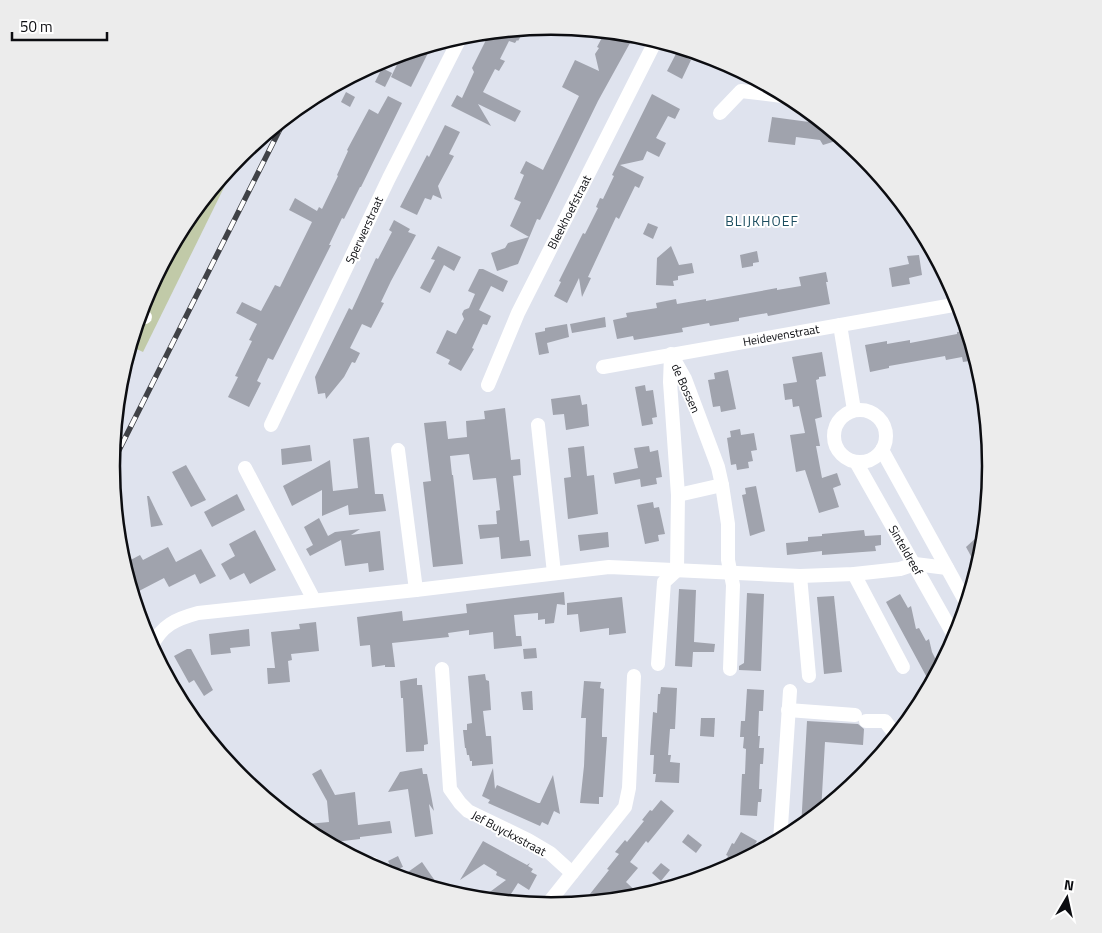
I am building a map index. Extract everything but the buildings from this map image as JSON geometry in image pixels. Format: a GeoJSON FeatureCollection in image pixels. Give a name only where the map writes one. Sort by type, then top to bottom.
{"type":"FeatureCollection","features":[{"type":"Feature","properties":{"kind":"street","name":"Sperwerstraat"},"geometry":{"type":"LineString","coordinates":[[271,425],[456,46]]}},
{"type":"Feature","properties":{"kind":"street","name":"Bleekhoefstraat"},"geometry":{"type":"LineString","coordinates":[[488,385],[518,314],[652,47]]}},
{"type":"Feature","properties":{"kind":"street"},"geometry":{"type":"LineString","coordinates":[[720,113],[741,91],[771,95]]}},
{"type":"Feature","properties":{"kind":"street","name":"Heidevenstraat"},"geometry":{"type":"LineString","coordinates":[[603,367],[952,305]]}},
{"type":"Feature","properties":{"kind":"street"},"geometry":{"type":"LineString","coordinates":[[840,325],[854,410],[859,409],[873,412],[883,423],[887,436],[882,450],[875,457],[866,461],[856,462]]}},
{"type":"Feature","properties":{"kind":"street","name":"de Bossen"},"geometry":{"type":"LineString","coordinates":[[671,354],[685,379],[718,467],[722,485],[728,524],[728,560],[733,585],[730,669]]}},
{"type":"Feature","properties":{"kind":"street","name":"de Bossen"},"geometry":{"type":"LineString","coordinates":[[671,354],[670,382],[678,495],[677,570]]}},
{"type":"Feature","properties":{"kind":"street","name":"Sinteldreef"},"geometry":{"type":"LineString","coordinates":[[854,410],[840,418],[834,431],[834,438],[839,451],[849,460],[856,462],[951,630]]}},
{"type":"Feature","properties":{"kind":"street"},"geometry":{"type":"LineString","coordinates":[[538,425],[554,573]]}},
{"type":"Feature","properties":{"kind":"street"},"geometry":{"type":"LineString","coordinates":[[398,450],[416,590]]}},
{"type":"Feature","properties":{"kind":"street"},"geometry":{"type":"LineString","coordinates":[[882,450],[963,596]]}},
{"type":"Feature","properties":{"kind":"street"},"geometry":{"type":"LineString","coordinates":[[246,468],[314,600]]}},
{"type":"Feature","properties":{"kind":"street"},"geometry":{"type":"LineString","coordinates":[[678,495],[722,485]]}},
{"type":"Feature","properties":{"kind":"street"},"geometry":{"type":"LineString","coordinates":[[155,639],[178,618],[198,613],[416,590],[609,566],[730,574],[800,576],[854,574],[900,569],[915,564],[947,568]]}},
{"type":"Feature","properties":{"kind":"street"},"geometry":{"type":"LineString","coordinates":[[658,664],[664,582],[677,570]]}},
{"type":"Feature","properties":{"kind":"street"},"geometry":{"type":"LineString","coordinates":[[854,574],[904,667]]}},
{"type":"Feature","properties":{"kind":"street"},"geometry":{"type":"LineString","coordinates":[[800,576],[809,676]]}},
{"type":"Feature","properties":{"kind":"street","name":"Jef Buyckxstraat"},"geometry":{"type":"LineString","coordinates":[[442,669],[450,789],[468,811],[528,840],[550,853],[572,873]]}},
{"type":"Feature","properties":{"kind":"street"},"geometry":{"type":"LineString","coordinates":[[552,898],[625,807],[628,788],[634,676]]}},
{"type":"Feature","properties":{"kind":"street"},"geometry":{"type":"LineString","coordinates":[[781,832],[790,691]]}},
{"type":"Feature","properties":{"kind":"street"},"geometry":{"type":"LineString","coordinates":[[788,710],[885,721],[892,730]]}},
{"type":"Feature","properties":{"kind":"green space"},"geometry":{"type":"Polygon","coordinates":[[[226,183],[143,352],[136,349],[152,301],[164,276],[192,227],[226,183]]]}},
{"type":"Feature","properties":{"kind":"railway"},"geometry":{"type":"LineString","coordinates":[[120,448],[279,132]]}},
{"type":"Feature","properties":{"kind":"district","name":"BLIJKHOEF"},"geometry":{"type":"Point","coordinates":[762,220]}}]}
